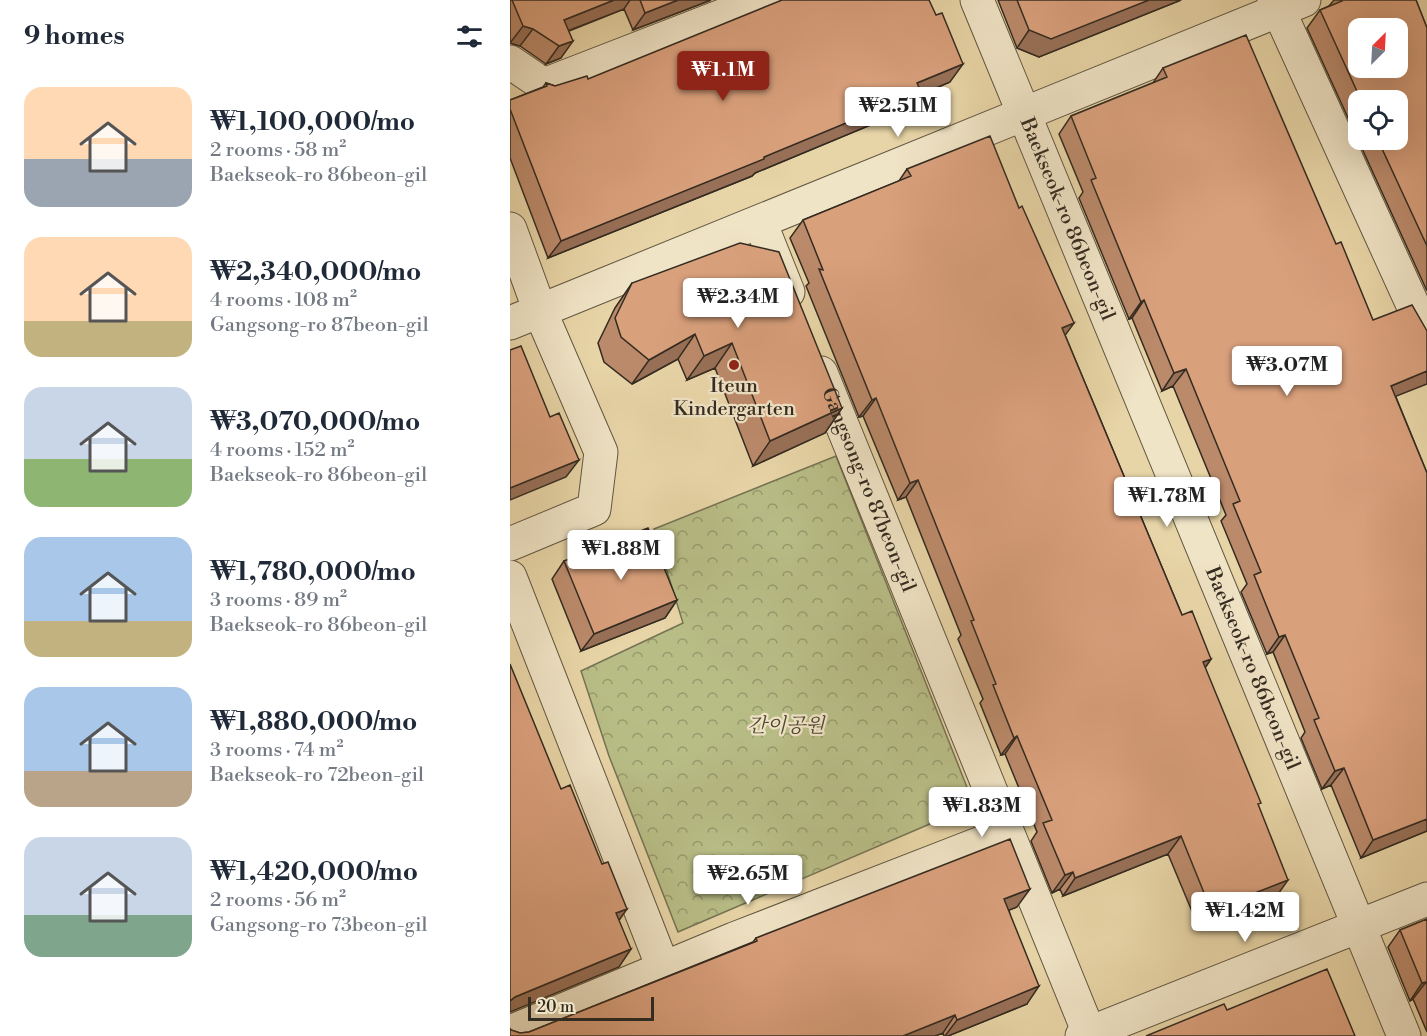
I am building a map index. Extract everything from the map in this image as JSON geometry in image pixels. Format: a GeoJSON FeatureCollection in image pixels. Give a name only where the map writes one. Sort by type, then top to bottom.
{"type":"FeatureCollection","features":[{"type":"Feature","properties":{"kind":"street"},"geometry":{"type":"LineString","coordinates":[[510,62],[543,85],[763,0]]}},
{"type":"Feature","properties":{"kind":"street","name":"Baekseok-ro 86beon-gil"},"geometry":{"type":"LineString","coordinates":[[977,0],[1404,1036]]}},
{"type":"Feature","properties":{"kind":"street"},"geometry":{"type":"LineString","coordinates":[[510,323],[1024,115],[1285,4],[1427,336]]}},
{"type":"Feature","properties":{"kind":"street","name":"Gangsong-ro 87beon-gil"},"geometry":{"type":"LineString","coordinates":[[760,222],[1007,834],[1085,1035]]}},
{"type":"Feature","properties":{"kind":"street"},"geometry":{"type":"LineString","coordinates":[[510,229],[540,311],[602,452],[594,509],[510,544]]}},
{"type":"Feature","properties":{"kind":"street"},"geometry":{"type":"LineString","coordinates":[[510,577],[664,970]]}},
{"type":"Feature","properties":{"kind":"street"},"geometry":{"type":"LineString","coordinates":[[510,1032],[734,939],[1007,834]]}},
{"type":"Feature","properties":{"kind":"street"},"geometry":{"type":"LineString","coordinates":[[1085,1035],[1427,899]]}},
{"type":"Feature","properties":{"kind":"green space","name":"간이공원"},"geometry":{"type":"Polygon","coordinates":[[[836,456],[974,805],[678,932],[609,756],[581,671],[683,623],[654,529],[836,456]]]}},
{"type":"Feature","properties":{"kind":"building"},"geometry":{"type":"Polygon","coordinates":[[[512,0],[614,0],[564,20],[573,41],[559,46],[533,29],[523,26],[512,0]]]}},
{"type":"Feature","properties":{"kind":"building"},"geometry":{"type":"Polygon","coordinates":[[[640,0],[678,0],[645,13],[640,0]]]}},
{"type":"Feature","properties":{"kind":"building"},"geometry":{"type":"Polygon","coordinates":[[[782,0],[929,0],[936,15],[942,13],[963,64],[917,83],[921,92],[764,157],[764,159],[561,241],[510,109],[510,100],[547,86],[546,83],[555,86],[587,76],[588,79],[782,0]]]}},
{"type":"Feature","properties":{"kind":"building"},"geometry":{"type":"Polygon","coordinates":[[[1017,0],[1149,0],[1051,39],[1029,30],[1017,0]]]}},
{"type":"Feature","properties":{"kind":"building"},"geometry":{"type":"Polygon","coordinates":[[[1341,0],[1416,0],[1427,28],[1427,246],[1383,150],[1408,150],[1408,90],[1356,90],[1351,78],[1408,78],[1408,18],[1348,18],[1348,71],[1320,10],[1341,0]]]}},
{"type":"Feature","properties":{"kind":"building"},"geometry":{"type":"Polygon","coordinates":[[[1246,35],[1336,244],[1341,242],[1373,320],[1412,305],[1427,331],[1427,371],[1391,386],[1427,473],[1427,819],[1373,840],[1344,768],[1335,771],[1314,720],[1319,718],[1285,635],[1279,637],[1254,575],[1261,572],[1233,504],[1240,501],[1186,369],[1174,373],[1144,300],[1141,302],[1091,180],[1096,178],[1071,116],[1167,77],[1163,68],[1246,35]]]}},
{"type":"Feature","properties":{"kind":"building"},"geometry":{"type":"Polygon","coordinates":[[[990,136],[1019,208],[1022,206],[1074,323],[1062,328],[1182,615],[1192,611],[1211,659],[1203,662],[1261,803],[1258,804],[1288,880],[1211,910],[1181,836],[1075,878],[1073,872],[1065,875],[1043,823],[1052,820],[1017,736],[1014,738],[993,685],[996,684],[971,621],[974,620],[918,480],[910,483],[876,398],[872,400],[819,269],[823,270],[803,220],[911,176],[907,169],[990,136]]]}},
{"type":"Feature","properties":{"kind":"building","name":"Iteun Kindergarten"},"geometry":{"type":"Polygon","coordinates":[[[740,243],[779,252],[842,408],[770,441],[732,343],[704,356],[695,334],[649,360],[621,337],[615,318],[632,283],[740,243]]]}},
{"type":"Feature","properties":{"kind":"building"},"geometry":{"type":"Polygon","coordinates":[[[521,346],[550,417],[559,413],[579,460],[510,488],[510,350],[521,346]]]}},
{"type":"Feature","properties":{"kind":"building"},"geometry":{"type":"Polygon","coordinates":[[[648,528],[677,600],[594,634],[564,561],[648,528]]]}},
{"type":"Feature","properties":{"kind":"building"},"geometry":{"type":"Polygon","coordinates":[[[510,664],[561,789],[570,785],[602,864],[608,862],[627,909],[616,913],[631,949],[510,1001],[510,664]]]}},
{"type":"Feature","properties":{"kind":"building"},"geometry":{"type":"Polygon","coordinates":[[[1010,839],[1030,889],[1004,899],[1039,986],[957,1020],[955,1015],[903,1036],[510,1036],[510,1028],[520,1033],[529,1032],[757,941],[756,938],[1010,839]]]}},
{"type":"Feature","properties":{"kind":"building"},"geometry":{"type":"Polygon","coordinates":[[[1427,919],[1427,985],[1426,982],[1422,983],[1400,930],[1427,919]]]}},
{"type":"Feature","properties":{"kind":"building"},"geometry":{"type":"Polygon","coordinates":[[[1327,969],[1355,1036],[1146,1036],[1224,1004],[1227,1010],[1327,969]]]}},
{"type":"Feature","properties":{"kind":"place","name":"Iteun Kindergarten"},"geometry":{"type":"Point","coordinates":[734,365]}}]}
